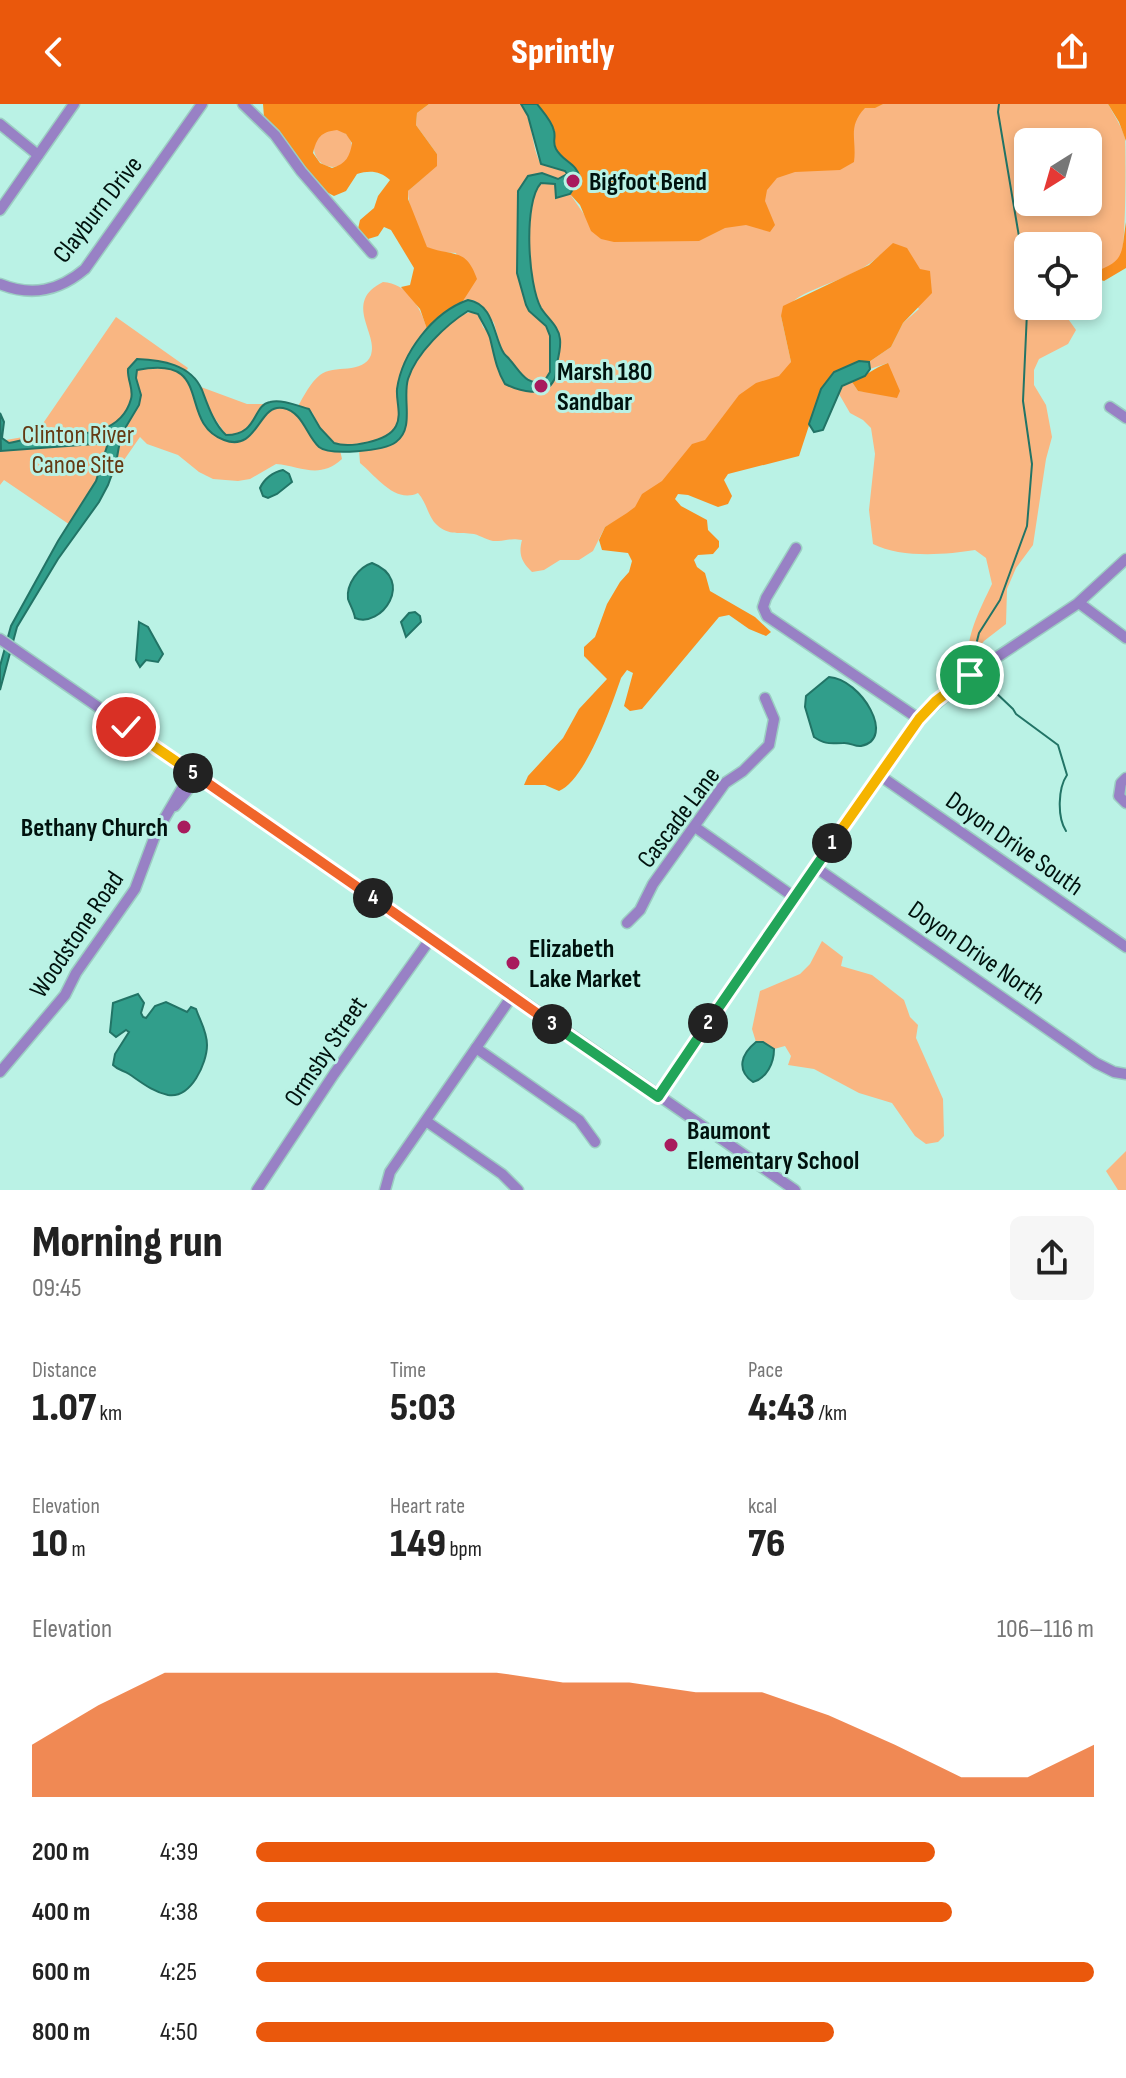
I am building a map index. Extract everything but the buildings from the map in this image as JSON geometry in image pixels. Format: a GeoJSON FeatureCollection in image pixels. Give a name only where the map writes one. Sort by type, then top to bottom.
{"type":"FeatureCollection","features":[{"type":"Feature","properties":{"kind":"street"},"geometry":{"type":"LineString","coordinates":[[0,210],[74,104]]}},
{"type":"Feature","properties":{"kind":"street","name":"Clayburn Drive"},"geometry":{"type":"LineString","coordinates":[[0,284],[23,291],[55,289],[85,269],[202,104]]}},
{"type":"Feature","properties":{"kind":"street"},"geometry":{"type":"LineString","coordinates":[[243,104],[275,135],[301,171],[372,253]]}},
{"type":"Feature","properties":{"kind":"street"},"geometry":{"type":"LineString","coordinates":[[0,124],[38,155]]}},
{"type":"Feature","properties":{"kind":"street"},"geometry":{"type":"LineString","coordinates":[[1110,407],[1126,418]]}},
{"type":"Feature","properties":{"kind":"street"},"geometry":{"type":"LineString","coordinates":[[796,548],[766,598],[763,607],[767,616],[919,719]]}},
{"type":"Feature","properties":{"kind":"street"},"geometry":{"type":"LineString","coordinates":[[658,1097],[919,719],[936,701],[970,675],[1079,603],[1126,559]]}},
{"type":"Feature","properties":{"kind":"street"},"geometry":{"type":"LineString","coordinates":[[1079,603],[1126,638]]}},
{"type":"Feature","properties":{"kind":"street"},"geometry":{"type":"LineString","coordinates":[[0,639],[795,1190]]}},
{"type":"Feature","properties":{"kind":"street","name":"Cascade Lane"},"geometry":{"type":"LineString","coordinates":[[627,923],[640,910],[653,884],[725,783],[752,764],[769,745],[774,719],[765,698]]}},
{"type":"Feature","properties":{"kind":"street","name":"Woodstone Road"},"geometry":{"type":"LineString","coordinates":[[0,1072],[65,995],[76,973],[135,889],[149,848],[170,810],[185,796],[195,775]]}},
{"type":"Feature","properties":{"kind":"street","name":"Doyon Drive South"},"geometry":{"type":"LineString","coordinates":[[879,775],[1126,947]]}},
{"type":"Feature","properties":{"kind":"street"},"geometry":{"type":"LineString","coordinates":[[1126,778],[1121,783],[1119,796],[1126,803]]}},
{"type":"Feature","properties":{"kind":"street"},"geometry":{"type":"LineString","coordinates":[[695,827],[794,897]]}},
{"type":"Feature","properties":{"kind":"street","name":"Doyon Drive North"},"geometry":{"type":"LineString","coordinates":[[815,867],[1096,1063],[1120,1073]]}},
{"type":"Feature","properties":{"kind":"street","name":"Ormsby Street"},"geometry":{"type":"LineString","coordinates":[[257,1190],[334,1074],[431,938]]}},
{"type":"Feature","properties":{"kind":"street"},"geometry":{"type":"LineString","coordinates":[[385,1190],[390,1172],[512,996]]}},
{"type":"Feature","properties":{"kind":"street"},"geometry":{"type":"LineString","coordinates":[[476,1048],[579,1120],[595,1142]]}},
{"type":"Feature","properties":{"kind":"street"},"geometry":{"type":"LineString","coordinates":[[426,1121],[502,1174],[518,1190]]}},
{"type":"Feature","properties":{"kind":"green space"},"geometry":{"type":"Polygon","coordinates":[[[429,104],[521,104],[541,164],[565,171],[567,175],[558,179],[542,173],[518,191],[517,273],[529,311],[546,326],[550,336],[550,373],[543,382],[535,382],[517,373],[502,352],[494,323],[485,310],[474,300],[463,301],[468,292],[456,253],[427,248],[417,227],[408,191],[437,165],[437,154],[416,125],[417,113],[429,104]]]}},
{"type":"Feature","properties":{"kind":"green space"},"geometry":{"type":"Polygon","coordinates":[[[532,104],[1108,104],[1125,138],[1125,218],[1121,257],[1102,269],[1102,232],[1014,232],[1014,320],[1069,320],[1076,330],[1068,344],[1039,359],[1034,370],[1034,385],[1046,405],[1052,437],[1033,545],[1016,568],[1007,589],[1006,624],[984,641],[976,652],[969,654],[973,628],[992,584],[986,558],[975,550],[909,553],[873,544],[869,510],[875,454],[871,428],[850,413],[839,394],[842,386],[852,382],[858,391],[867,392],[888,363],[870,369],[869,362],[891,347],[903,323],[919,309],[879,256],[861,269],[792,303],[781,316],[791,362],[786,377],[665,493],[605,527],[593,551],[579,560],[560,560],[544,570],[532,572],[522,558],[522,540],[495,541],[474,534],[446,531],[434,522],[418,493],[401,495],[394,492],[360,463],[359,450],[387,447],[400,438],[406,426],[406,390],[410,374],[436,337],[459,317],[478,314],[489,334],[500,375],[549,387],[556,370],[560,339],[536,297],[530,265],[531,211],[538,186],[546,182],[555,184],[556,198],[570,194],[601,239],[532,104]]]}},
{"type":"Feature","properties":{"kind":"green space"},"geometry":{"type":"Polygon","coordinates":[[[333,129],[346,135],[352,148],[346,161],[333,167],[320,161],[314,148],[320,135],[333,129]]]}},
{"type":"Feature","properties":{"kind":"green space"},"geometry":{"type":"Polygon","coordinates":[[[383,282],[392,283],[412,298],[427,329],[401,371],[399,415],[392,432],[376,440],[337,445],[320,428],[312,412],[298,406],[320,375],[362,365],[367,361],[372,347],[363,308],[371,290],[383,282]]]}},
{"type":"Feature","properties":{"kind":"green space","name":"Clinton River Canoe Site"},"geometry":{"type":"Polygon","coordinates":[[[116,317],[188,368],[183,376],[188,381],[201,418],[215,435],[249,437],[270,411],[287,408],[320,447],[329,451],[340,450],[342,459],[326,469],[310,470],[276,464],[250,479],[213,479],[178,455],[147,444],[140,437],[76,529],[4,480],[0,485],[0,441],[35,435],[116,317]]]}},
{"type":"Feature","properties":{"kind":"green space"},"geometry":{"type":"Polygon","coordinates":[[[201,387],[247,404],[264,404],[245,429],[226,435],[212,414],[201,387]]]}},
{"type":"Feature","properties":{"kind":"green space"},"geometry":{"type":"Polygon","coordinates":[[[822,941],[843,957],[841,966],[872,975],[904,1000],[910,1017],[918,1025],[916,1038],[943,1099],[944,1136],[938,1142],[926,1144],[915,1136],[892,1103],[859,1093],[814,1069],[788,1065],[791,1056],[785,1046],[774,1049],[764,1042],[756,1042],[752,1029],[760,991],[800,974],[810,964],[822,941]]]}},
{"type":"Feature","properties":{"kind":"green space"},"geometry":{"type":"Polygon","coordinates":[[[1126,1151],[1126,1190],[1118,1190],[1106,1171],[1126,1151]]]}},
{"type":"Feature","properties":{"kind":"shaded area"},"geometry":{"type":"Polygon","coordinates":[[[263,104],[429,104],[417,113],[416,125],[437,154],[437,166],[408,191],[408,199],[427,247],[463,257],[473,269],[477,279],[463,301],[427,329],[420,309],[401,287],[410,285],[414,268],[391,230],[384,227],[378,236],[368,239],[358,229],[360,220],[374,208],[378,196],[390,180],[375,172],[357,174],[346,191],[334,196],[304,172],[264,117],[263,104]],[[337,130],[320,137],[313,153],[320,163],[332,168],[344,162],[352,143],[346,134],[337,130]]]}},
{"type":"Feature","properties":{"kind":"shaded area"},"geometry":{"type":"Polygon","coordinates":[[[521,104],[537,104],[553,127],[556,149],[576,169],[580,178],[570,194],[556,198],[555,184],[541,183],[532,207],[529,244],[533,281],[541,308],[555,326],[560,339],[555,376],[550,386],[531,392],[505,384],[486,329],[478,314],[468,311],[433,340],[412,369],[407,387],[407,421],[402,436],[380,448],[345,452],[319,447],[300,419],[283,408],[275,408],[268,413],[244,440],[224,440],[210,431],[201,419],[187,380],[177,372],[161,368],[137,370],[141,395],[139,405],[121,435],[108,485],[17,627],[0,690],[0,666],[11,626],[58,541],[96,481],[108,443],[1,451],[0,413],[4,422],[2,438],[9,443],[106,428],[125,412],[131,399],[128,369],[137,359],[165,362],[191,374],[226,435],[244,430],[264,404],[280,401],[309,409],[334,443],[349,445],[377,440],[392,432],[398,422],[397,389],[412,348],[431,324],[468,300],[483,307],[503,352],[521,373],[533,382],[545,380],[550,372],[550,336],[546,326],[529,311],[517,273],[518,191],[528,176],[542,173],[558,179],[567,174],[541,164],[528,116],[521,104]]]}},
{"type":"Feature","properties":{"kind":"shaded area"},"geometry":{"type":"Polygon","coordinates":[[[537,104],[883,104],[865,108],[856,121],[854,162],[840,170],[795,172],[777,178],[767,190],[765,201],[775,225],[770,232],[746,225],[725,228],[699,241],[614,242],[601,239],[591,231],[580,205],[570,194],[580,178],[555,147],[537,104]]]}},
{"type":"Feature","properties":{"kind":"shaded area"},"geometry":{"type":"Polygon","coordinates":[[[1108,104],[1126,104],[1126,141],[1119,122],[1108,104]]]}},
{"type":"Feature","properties":{"kind":"shaded area"},"geometry":{"type":"Polygon","coordinates":[[[1126,222],[1126,268],[1102,280],[1102,269],[1117,260],[1126,222]]]}},
{"type":"Feature","properties":{"kind":"shaded area"},"geometry":{"type":"Polygon","coordinates":[[[893,243],[907,248],[920,269],[930,271],[932,293],[903,323],[891,347],[869,362],[859,361],[834,373],[821,389],[799,456],[728,474],[724,480],[732,496],[728,504],[718,507],[678,494],[675,499],[681,506],[707,520],[708,530],[719,541],[719,547],[713,554],[698,555],[694,560],[705,573],[710,591],[755,617],[771,632],[766,636],[729,615],[719,617],[642,709],[630,711],[624,706],[633,673],[627,670],[588,758],[569,784],[559,791],[545,785],[524,785],[528,776],[563,738],[579,709],[607,679],[584,656],[584,647],[595,637],[607,604],[629,572],[632,561],[628,553],[602,550],[599,540],[605,527],[635,507],[642,494],[662,481],[692,444],[705,440],[739,395],[756,383],[779,376],[791,362],[781,316],[783,306],[869,265],[893,243]]]}},
{"type":"Feature","properties":{"kind":"shaded area"},"geometry":{"type":"Polygon","coordinates":[[[859,361],[869,362],[870,369],[865,376],[842,386],[823,430],[814,432],[809,424],[821,389],[834,372],[859,361]]]}},
{"type":"Feature","properties":{"kind":"shaded area"},"geometry":{"type":"Polygon","coordinates":[[[888,363],[900,391],[897,398],[858,391],[852,382],[888,363]]]}},
{"type":"Feature","properties":{"kind":"shaded area"},"geometry":{"type":"Polygon","coordinates":[[[283,470],[292,482],[277,494],[268,498],[263,496],[260,488],[264,482],[272,474],[283,470]]]}},
{"type":"Feature","properties":{"kind":"shaded area"},"geometry":{"type":"Polygon","coordinates":[[[372,563],[392,580],[390,601],[375,616],[355,618],[348,599],[349,588],[358,572],[372,563]]]}},
{"type":"Feature","properties":{"kind":"shaded area"},"geometry":{"type":"Polygon","coordinates":[[[415,612],[421,622],[406,637],[401,622],[409,613],[415,612]]]}},
{"type":"Feature","properties":{"kind":"shaded area"},"geometry":{"type":"Polygon","coordinates":[[[139,622],[148,627],[163,654],[158,662],[146,660],[140,667],[136,660],[139,622]]]}},
{"type":"Feature","properties":{"kind":"shaded area"},"geometry":{"type":"Polygon","coordinates":[[[829,677],[841,680],[863,698],[875,722],[876,733],[871,741],[859,746],[825,742],[814,737],[805,707],[806,696],[829,677]]]}},
{"type":"Feature","properties":{"kind":"shaded area"},"geometry":{"type":"Polygon","coordinates":[[[138,994],[144,1003],[143,1017],[146,1018],[155,1006],[166,1002],[187,1012],[191,1007],[196,1009],[203,1026],[207,1045],[201,1070],[190,1086],[176,1095],[157,1092],[113,1065],[115,1054],[129,1032],[126,1030],[116,1037],[110,1032],[113,1003],[138,994]]]}},
{"type":"Feature","properties":{"kind":"shaded area"},"geometry":{"type":"Polygon","coordinates":[[[756,1042],[763,1042],[774,1049],[774,1054],[766,1073],[753,1082],[744,1072],[742,1062],[756,1042]]]}},
{"type":"Feature","properties":{"kind":"waterway"},"geometry":{"type":"LineString","coordinates":[[970,669],[979,633],[1000,600],[1027,526],[1032,464],[1023,401],[1028,290],[999,104]]}},
{"type":"Feature","properties":{"kind":"waterway"},"geometry":{"type":"LineString","coordinates":[[972,679],[979,688],[993,690],[1016,714],[1058,745],[1067,775],[1060,803],[1066,831]]}},
{"type":"Feature","properties":{"kind":"place","name":"Bigfoot Bend"},"geometry":{"type":"Point","coordinates":[573,181]}},
{"type":"Feature","properties":{"kind":"place","name":"Marsh 180 Sandbar"},"geometry":{"type":"Point","coordinates":[541,386]}},
{"type":"Feature","properties":{"kind":"place","name":"Bethany Church"},"geometry":{"type":"Point","coordinates":[184,827]}},
{"type":"Feature","properties":{"kind":"place","name":"Elizabeth Lake Market"},"geometry":{"type":"Point","coordinates":[513,963]}},
{"type":"Feature","properties":{"kind":"place","name":"Baumont Elementary School"},"geometry":{"type":"Point","coordinates":[671,1145]}},
{"type":"Feature","properties":{"kind":"route"},"geometry":{"type":"LineString","coordinates":[[126,727],[658,1097],[895,751],[936,701],[970,675]]}}]}
